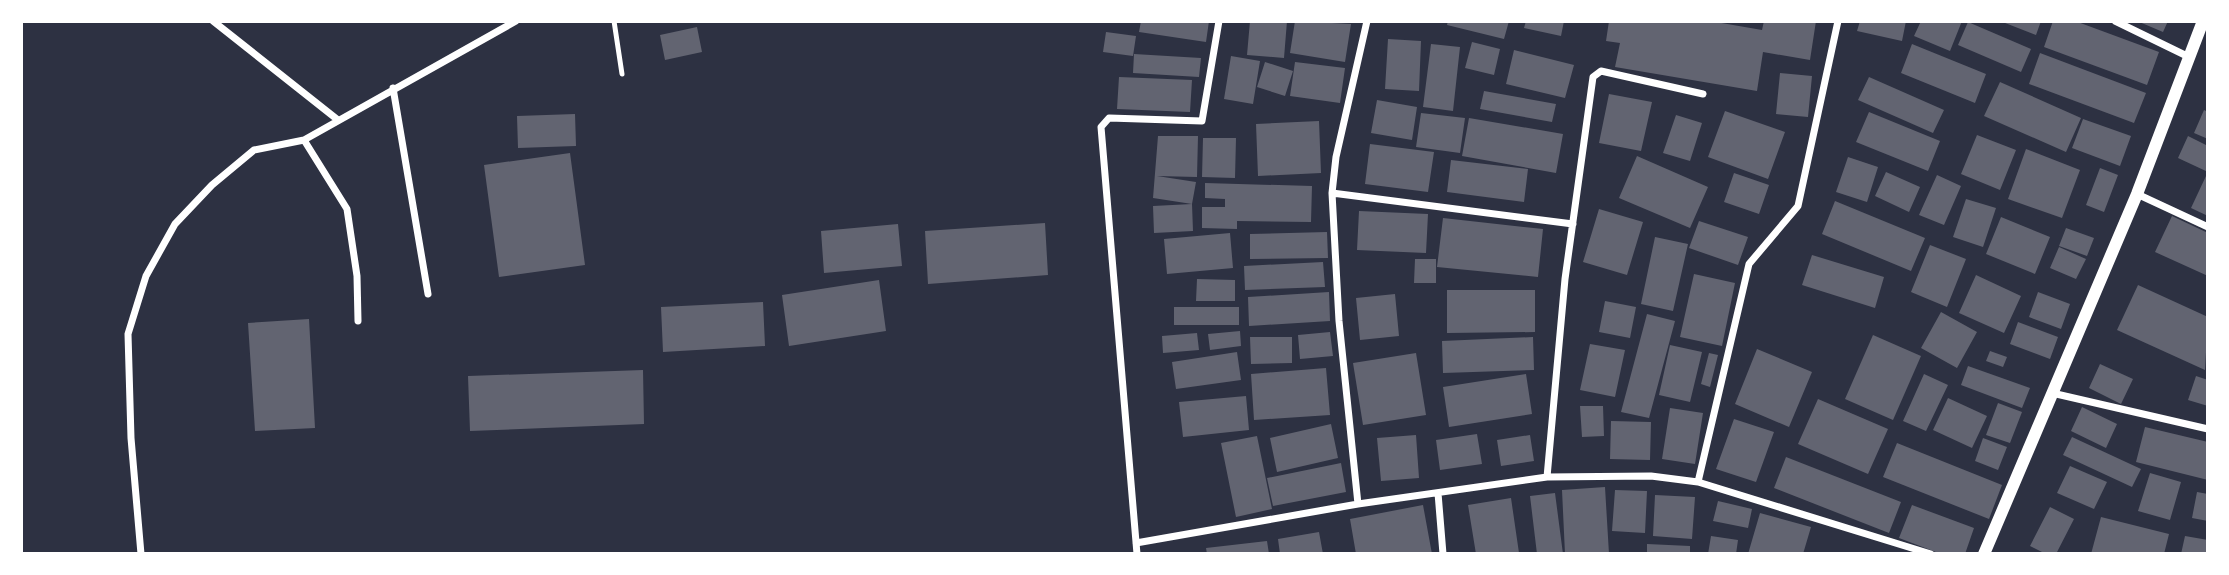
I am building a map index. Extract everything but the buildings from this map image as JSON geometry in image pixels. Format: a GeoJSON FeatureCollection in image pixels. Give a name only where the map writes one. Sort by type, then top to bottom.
{"type":"FeatureCollection","features":[{"type":"Feature","properties":{"kind":"street"},"geometry":{"type":"LineString","coordinates":[[213,21],[338,120]]}},
{"type":"Feature","properties":{"kind":"street"},"geometry":{"type":"LineString","coordinates":[[141,554],[131,438],[128,334],[146,276],[175,224],[231,166],[254,149],[304,140],[516,21]]}},
{"type":"Feature","properties":{"kind":"street"},"geometry":{"type":"LineString","coordinates":[[1137,554],[1101,127],[1109,118],[1200,122],[1205,117],[1219,21]]}},
{"type":"Feature","properties":{"kind":"street"},"geometry":{"type":"LineString","coordinates":[[1358,504],[1339,321],[1332,193],[1336,157],[1367,21]]}},
{"type":"Feature","properties":{"kind":"street"},"geometry":{"type":"LineString","coordinates":[[1698,482],[1749,264],[1797,206],[1838,21]]}},
{"type":"Feature","properties":{"kind":"street"},"geometry":{"type":"LineString","coordinates":[[2115,21],[2189,57]]}},
{"type":"Feature","properties":{"kind":"street"},"geometry":{"type":"LineString","coordinates":[[1984,554],[2137,194],[2203,21]]}},
{"type":"Feature","properties":{"kind":"street"},"geometry":{"type":"LineString","coordinates":[[1547,477],[1564,279],[1593,77],[1597,72],[1703,94]]}},
{"type":"Feature","properties":{"kind":"street"},"geometry":{"type":"LineString","coordinates":[[393,88],[428,294]]}},
{"type":"Feature","properties":{"kind":"street"},"geometry":{"type":"LineString","coordinates":[[304,140],[347,209],[357,276],[358,321]]}},
{"type":"Feature","properties":{"kind":"street"},"geometry":{"type":"LineString","coordinates":[[1332,193],[1573,223]]}},
{"type":"Feature","properties":{"kind":"street"},"geometry":{"type":"LineString","coordinates":[[2137,194],[2208,227]]}},
{"type":"Feature","properties":{"kind":"street"},"geometry":{"type":"LineString","coordinates":[[2052,393],[2208,429]]}},
{"type":"Feature","properties":{"kind":"street"},"geometry":{"type":"LineString","coordinates":[[1136,543],[1358,504],[1547,477],[1651,476],[1698,482],[1931,554]]}},
{"type":"Feature","properties":{"kind":"street"},"geometry":{"type":"LineString","coordinates":[[1438,493],[1444,554]]}},
{"type":"Feature","properties":{"kind":"lane"},"geometry":{"type":"LineString","coordinates":[[614,21],[622,74]]}}]}
